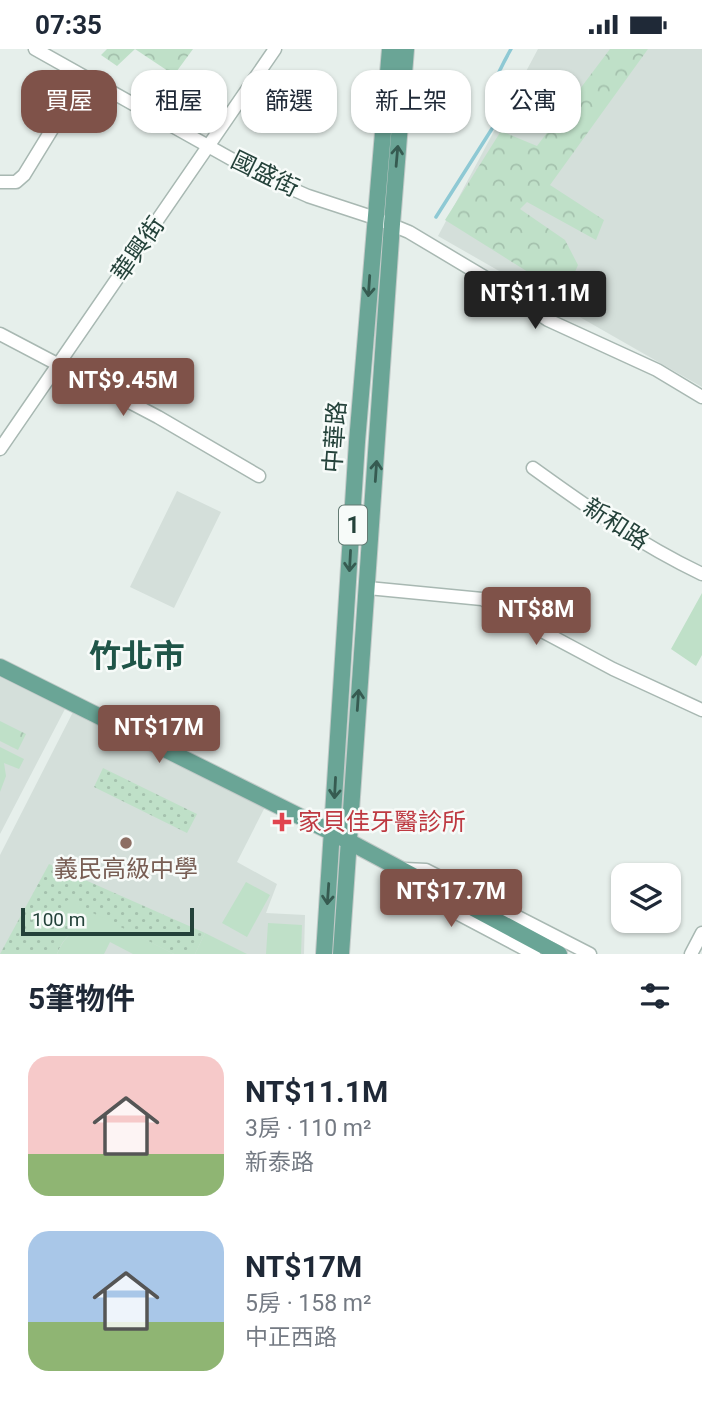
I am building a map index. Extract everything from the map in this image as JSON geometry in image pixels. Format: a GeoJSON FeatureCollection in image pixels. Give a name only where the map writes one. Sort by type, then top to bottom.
{"type":"FeatureCollection","features":[{"type":"Feature","properties":{"kind":"main road","name":"中華路"},"geometry":{"type":"LineString","coordinates":[[324,954],[357,442],[390,49]]}},
{"type":"Feature","properties":{"kind":"main road","name":"中華路"},"geometry":{"type":"LineString","coordinates":[[341,954],[406,49]]}},
{"type":"Feature","properties":{"kind":"main road"},"geometry":{"type":"LineString","coordinates":[[0,667],[333,833],[559,954]]}},
{"type":"Feature","properties":{"kind":"street","name":"國盛街"},"geometry":{"type":"LineString","coordinates":[[35,49],[71,70]]}},
{"type":"Feature","properties":{"kind":"street","name":"華興街"},"geometry":{"type":"LineString","coordinates":[[0,449],[275,49]]}},
{"type":"Feature","properties":{"kind":"street","name":"國盛街"},"geometry":{"type":"LineString","coordinates":[[117,95],[258,174],[338,207],[392,224],[491,281],[548,320],[657,370],[702,397]]}},
{"type":"Feature","properties":{"kind":"street"},"geometry":{"type":"LineString","coordinates":[[0,182],[16,182],[24,175],[49,133]]}},
{"type":"Feature","properties":{"kind":"street"},"geometry":{"type":"LineString","coordinates":[[0,334],[158,417],[259,476]]}},
{"type":"Feature","properties":{"kind":"street","name":"新和路"},"geometry":{"type":"LineString","coordinates":[[533,468],[596,514],[669,558],[702,573]]}},
{"type":"Feature","properties":{"kind":"street"},"geometry":{"type":"LineString","coordinates":[[368,588],[482,599],[613,669],[702,710]]}},
{"type":"Feature","properties":{"kind":"street"},"geometry":{"type":"LineString","coordinates":[[396,869],[415,891],[534,954]]}},
{"type":"Feature","properties":{"kind":"street"},"geometry":{"type":"LineString","coordinates":[[396,869],[426,870],[590,954]]}},
{"type":"Feature","properties":{"kind":"street"},"geometry":{"type":"LineString","coordinates":[[691,954],[702,933]]}},
{"type":"Feature","properties":{"kind":"shaded area"},"geometry":{"type":"Polygon","coordinates":[[[538,49],[702,49],[702,387],[438,236],[493,133],[581,133],[581,70],[527,70],[538,49]]]}},
{"type":"Feature","properties":{"kind":"shaded area"},"geometry":{"type":"Polygon","coordinates":[[[177,491],[221,512],[174,608],[130,587],[177,491]]]}},
{"type":"Feature","properties":{"kind":"shaded area"},"geometry":{"type":"Polygon","coordinates":[[[0,677],[65,709],[0,834],[0,677]]]}},
{"type":"Feature","properties":{"kind":"shaded area","name":"義民高級中學"},"geometry":{"type":"Polygon","coordinates":[[[73,712],[265,807],[237,862],[277,884],[266,913],[305,915],[304,954],[0,954],[0,855],[73,712]]]}},
{"type":"Feature","properties":{"kind":"green space"},"geometry":{"type":"Polygon","coordinates":[[[107,49],[135,49],[117,66],[101,55],[107,49]]]}},
{"type":"Feature","properties":{"kind":"green space"},"geometry":{"type":"Polygon","coordinates":[[[135,49],[193,49],[178,70],[166,70],[135,49]]]}},
{"type":"Feature","properties":{"kind":"green space"},"geometry":{"type":"Polygon","coordinates":[[[610,49],[648,49],[550,185],[604,220],[596,240],[527,202],[520,209],[565,240],[578,265],[565,295],[445,220],[500,133],[537,146],[547,133],[581,133],[581,88],[610,49]]]}},
{"type":"Feature","properties":{"kind":"green space"},"geometry":{"type":"Polygon","coordinates":[[[702,593],[702,655],[696,666],[671,649],[702,593]]]}},
{"type":"Feature","properties":{"kind":"green space"},"geometry":{"type":"Polygon","coordinates":[[[0,721],[26,734],[18,750],[0,741],[0,721]]]}},
{"type":"Feature","properties":{"kind":"green space"},"geometry":{"type":"Polygon","coordinates":[[[0,747],[24,759],[19,769],[4,763],[6,776],[0,792],[0,747]]]}},
{"type":"Feature","properties":{"kind":"green space"},"geometry":{"type":"Polygon","coordinates":[[[103,768],[197,814],[187,833],[94,787],[103,768]]]}},
{"type":"Feature","properties":{"kind":"green space"},"geometry":{"type":"Polygon","coordinates":[[[49,864],[205,933],[195,954],[174,954],[67,901],[84,926],[67,937],[57,954],[0,954],[49,864]]]}},
{"type":"Feature","properties":{"kind":"green space"},"geometry":{"type":"Polygon","coordinates":[[[246,882],[270,895],[247,937],[222,923],[246,882]]]}},
{"type":"Feature","properties":{"kind":"green space"},"geometry":{"type":"Polygon","coordinates":[[[67,900],[174,954],[133,954],[110,942],[104,954],[57,954],[67,937],[83,926],[60,914],[67,900]]]}},
{"type":"Feature","properties":{"kind":"green space"},"geometry":{"type":"Polygon","coordinates":[[[268,923],[302,925],[301,954],[266,954],[268,923]]]}},
{"type":"Feature","properties":{"kind":"green space"},"geometry":{"type":"Polygon","coordinates":[[[205,933],[247,954],[195,954],[205,933]]]}},
{"type":"Feature","properties":{"kind":"waterway"},"geometry":{"type":"LineString","coordinates":[[436,217],[495,124],[491,95],[511,49]]}},
{"type":"Feature","properties":{"kind":"place","name":"家貝佳牙醫診所"},"geometry":{"type":"Point","coordinates":[282,822]}},
{"type":"Feature","properties":{"kind":"place","name":"義民高級中學"},"geometry":{"type":"Point","coordinates":[126,843]}},
{"type":"Feature","properties":{"kind":"district","name":"竹北市"},"geometry":{"type":"Point","coordinates":[137,656]}}]}
